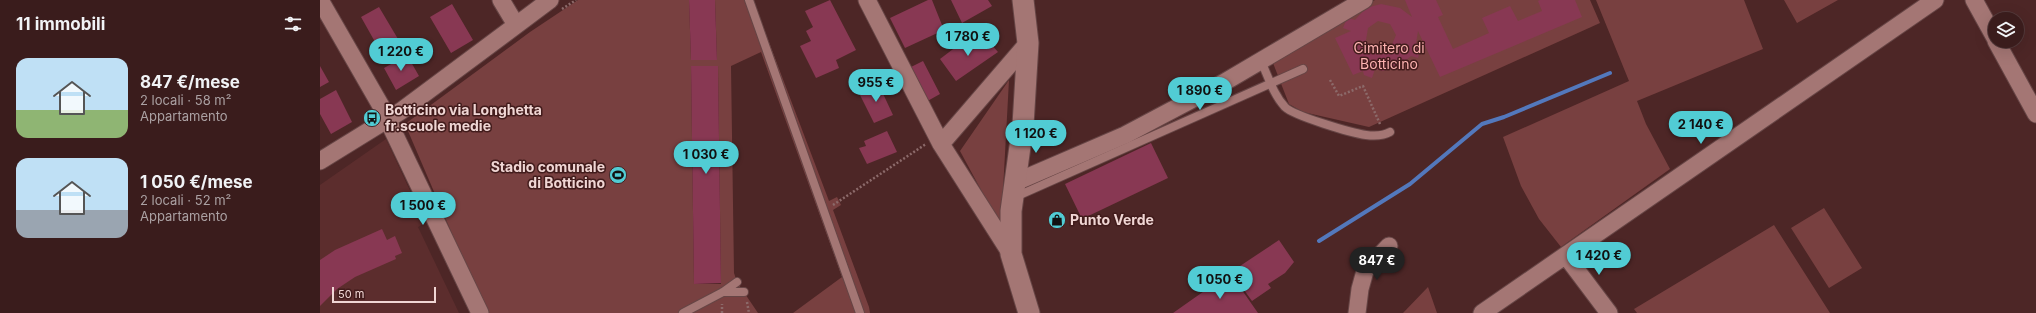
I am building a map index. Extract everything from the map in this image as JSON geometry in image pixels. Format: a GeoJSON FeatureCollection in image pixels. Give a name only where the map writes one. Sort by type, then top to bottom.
{"type":"FeatureCollection","features":[{"type":"Feature","properties":{"kind":"street"},"geometry":{"type":"LineString","coordinates":[[320,0],[381,106],[480,313]]}},
{"type":"Feature","properties":{"kind":"street"},"geometry":{"type":"LineString","coordinates":[[501,0],[516,25]]}},
{"type":"Feature","properties":{"kind":"street"},"geometry":{"type":"LineString","coordinates":[[320,162],[387,120],[550,0]]}},
{"type":"Feature","properties":{"kind":"street"},"geometry":{"type":"LineString","coordinates":[[867,0],[939,141],[1011,254],[1029,313]]}},
{"type":"Feature","properties":{"kind":"street"},"geometry":{"type":"LineString","coordinates":[[1011,254],[1011,211],[1023,125],[1028,43],[1023,0]]}},
{"type":"Feature","properties":{"kind":"street"},"geometry":{"type":"LineString","coordinates":[[1014,190],[1125,135],[1261,61],[1364,0]]}},
{"type":"Feature","properties":{"kind":"street"},"geometry":{"type":"LineString","coordinates":[[1482,313],[1935,0]]}},
{"type":"Feature","properties":{"kind":"street"},"geometry":{"type":"LineString","coordinates":[[1974,0],[1988,25]]}},
{"type":"Feature","properties":{"kind":"street"},"geometry":{"type":"LineString","coordinates":[[939,141],[1028,43]]}},
{"type":"Feature","properties":{"kind":"street"},"geometry":{"type":"LineString","coordinates":[[2000,48],[2036,114]]}},
{"type":"Feature","properties":{"kind":"street"},"geometry":{"type":"LineString","coordinates":[[1357,313],[1360,289],[1365,271],[1389,246]]}},
{"type":"Feature","properties":{"kind":"street"},"geometry":{"type":"LineString","coordinates":[[1566,256],[1609,313]]}},
{"type":"Feature","properties":{"kind":"lane"},"geometry":{"type":"LineString","coordinates":[[749,0],[766,58],[860,313]]}},
{"type":"Feature","properties":{"kind":"lane"},"geometry":{"type":"LineString","coordinates":[[1261,61],[1271,83],[1286,108],[1301,116],[1365,135],[1387,134]]}},
{"type":"Feature","properties":{"kind":"lane"},"geometry":{"type":"LineString","coordinates":[[1014,190],[1302,69]]}},
{"type":"Feature","properties":{"kind":"lane"},"geometry":{"type":"LineString","coordinates":[[683,313],[723,292],[741,288],[723,292]]}},
{"type":"Feature","properties":{"kind":"path"},"geometry":{"type":"LineString","coordinates":[[1330,80],[1339,96],[1363,86],[1387,134]]}},
{"type":"Feature","properties":{"kind":"path"},"geometry":{"type":"LineString","coordinates":[[824,217],[939,141]]}},
{"type":"Feature","properties":{"kind":"shaded area"},"geometry":{"type":"Polygon","coordinates":[[[386,139],[425,223],[418,227],[459,313],[320,313],[320,185],[386,139]]]}},
{"type":"Feature","properties":{"kind":"green space"},"geometry":{"type":"Polygon","coordinates":[[[578,0],[689,0],[691,60],[717,60],[715,0],[753,0],[829,201],[837,197],[841,205],[833,210],[870,313],[793,313],[842,277],[761,52],[731,66],[734,273],[737,282],[758,313],[486,313],[405,124],[530,32],[578,0]],[[691,66],[694,284],[721,284],[718,66],[691,66]]]}},
{"type":"Feature","properties":{"kind":"green space","name":"Cimitero di Botticino"},"geometry":{"type":"Polygon","coordinates":[[[1375,0],[1590,0],[1600,23],[1369,127],[1303,112],[1289,104],[1273,63],[1375,0]]]}},
{"type":"Feature","properties":{"kind":"green space"},"geometry":{"type":"Polygon","coordinates":[[[1596,0],[1744,0],[1763,49],[1637,101],[1646,124],[1670,169],[1561,247],[1539,219],[1521,186],[1503,137],[1629,81],[1596,0]]]}},
{"type":"Feature","properties":{"kind":"green space"},"geometry":{"type":"Polygon","coordinates":[[[1784,0],[1838,0],[1797,23],[1784,0]]]}},
{"type":"Feature","properties":{"kind":"green space"},"geometry":{"type":"Polygon","coordinates":[[[1009,80],[1001,227],[960,151],[1009,80]]]}},
{"type":"Feature","properties":{"kind":"green space"},"geometry":{"type":"Polygon","coordinates":[[[1824,208],[1862,268],[1829,288],[1791,228],[1824,208]]]}},
{"type":"Feature","properties":{"kind":"green space"},"geometry":{"type":"Polygon","coordinates":[[[1774,225],[1830,313],[1637,313],[1634,309],[1774,225]]]}},
{"type":"Feature","properties":{"kind":"green space"},"geometry":{"type":"Polygon","coordinates":[[[1428,287],[1437,313],[1403,313],[1428,287]]]}},
{"type":"Feature","properties":{"kind":"building"},"geometry":{"type":"Polygon","coordinates":[[[689,0],[715,0],[717,60],[691,60],[689,0]]]}},
{"type":"Feature","properties":{"kind":"building"},"geometry":{"type":"Polygon","coordinates":[[[830,0],[856,50],[836,60],[839,68],[816,78],[800,46],[811,41],[806,31],[813,27],[805,11],[830,0]]]}},
{"type":"Feature","properties":{"kind":"building"},"geometry":{"type":"Polygon","coordinates":[[[928,0],[932,0],[944,30],[905,48],[890,18],[928,0]]]}},
{"type":"Feature","properties":{"kind":"building"},"geometry":{"type":"Polygon","coordinates":[[[951,0],[988,0],[992,6],[962,23],[951,0]]]}},
{"type":"Feature","properties":{"kind":"building"},"geometry":{"type":"Polygon","coordinates":[[[1405,0],[1436,0],[1443,15],[1438,17],[1453,49],[1489,33],[1482,18],[1510,6],[1518,21],[1542,11],[1538,1],[1540,0],[1575,0],[1582,17],[1440,77],[1418,31],[1416,43],[1422,44],[1418,58],[1411,56],[1397,68],[1382,71],[1375,69],[1372,78],[1364,75],[1363,71],[1353,75],[1335,38],[1351,31],[1343,28],[1347,18],[1355,20],[1366,8],[1381,4],[1400,8],[1412,17],[1405,0]],[[1378,21],[1368,28],[1366,40],[1369,46],[1380,51],[1391,47],[1396,35],[1390,24],[1378,21]]]}},
{"type":"Feature","properties":{"kind":"building"},"geometry":{"type":"Polygon","coordinates":[[[452,4],[473,40],[451,53],[430,17],[452,4]]]}},
{"type":"Feature","properties":{"kind":"building"},"geometry":{"type":"Polygon","coordinates":[[[379,7],[398,39],[379,49],[361,17],[379,7]]]}},
{"type":"Feature","properties":{"kind":"building"},"geometry":{"type":"Polygon","coordinates":[[[983,35],[998,52],[956,81],[940,59],[961,43],[965,49],[983,35]]]}},
{"type":"Feature","properties":{"kind":"building"},"geometry":{"type":"Polygon","coordinates":[[[407,55],[419,76],[396,90],[384,68],[407,55]]]}},
{"type":"Feature","properties":{"kind":"building"},"geometry":{"type":"Polygon","coordinates":[[[923,61],[940,94],[924,103],[905,70],[923,61]]]}},
{"type":"Feature","properties":{"kind":"building"},"geometry":{"type":"Polygon","coordinates":[[[320,66],[329,82],[320,87],[320,66]]]}},
{"type":"Feature","properties":{"kind":"building"},"geometry":{"type":"Polygon","coordinates":[[[691,66],[718,66],[721,283],[694,284],[691,66]]]}},
{"type":"Feature","properties":{"kind":"building"},"geometry":{"type":"Polygon","coordinates":[[[878,83],[893,115],[874,123],[858,91],[878,83]]]}},
{"type":"Feature","properties":{"kind":"building"},"geometry":{"type":"Polygon","coordinates":[[[336,90],[352,122],[331,134],[320,114],[320,99],[336,90]]]}},
{"type":"Feature","properties":{"kind":"building"},"geometry":{"type":"Polygon","coordinates":[[[887,131],[897,152],[867,164],[859,148],[866,146],[864,141],[887,131]]]}},
{"type":"Feature","properties":{"kind":"building"},"geometry":{"type":"Polygon","coordinates":[[[1151,143],[1168,178],[1082,219],[1065,184],[1151,143]]]}},
{"type":"Feature","properties":{"kind":"building"},"geometry":{"type":"Polygon","coordinates":[[[382,229],[387,240],[395,236],[402,253],[395,256],[396,259],[355,277],[337,289],[320,306],[320,260],[335,250],[382,229]]]}},
{"type":"Feature","properties":{"kind":"building"},"geometry":{"type":"Polygon","coordinates":[[[1279,240],[1294,262],[1285,273],[1268,284],[1271,288],[1252,301],[1231,272],[1279,240]]]}},
{"type":"Feature","properties":{"kind":"building"},"geometry":{"type":"Polygon","coordinates":[[[1230,273],[1258,313],[1173,313],[1190,301],[1230,273]]]}},
{"type":"Feature","properties":{"kind":"waterway"},"geometry":{"type":"LineString","coordinates":[[1319,241],[1410,184],[1482,124],[1504,117],[1610,73]]}},
{"type":"Feature","properties":{"kind":"place","name":"Botticino via Longhetta fr.scuole medie"},"geometry":{"type":"Point","coordinates":[372,118]}},
{"type":"Feature","properties":{"kind":"place","name":"Stadio comunale di Botticino"},"geometry":{"type":"Point","coordinates":[618,175]}},
{"type":"Feature","properties":{"kind":"place","name":"Punto Verde"},"geometry":{"type":"Point","coordinates":[1057,220]}}]}
